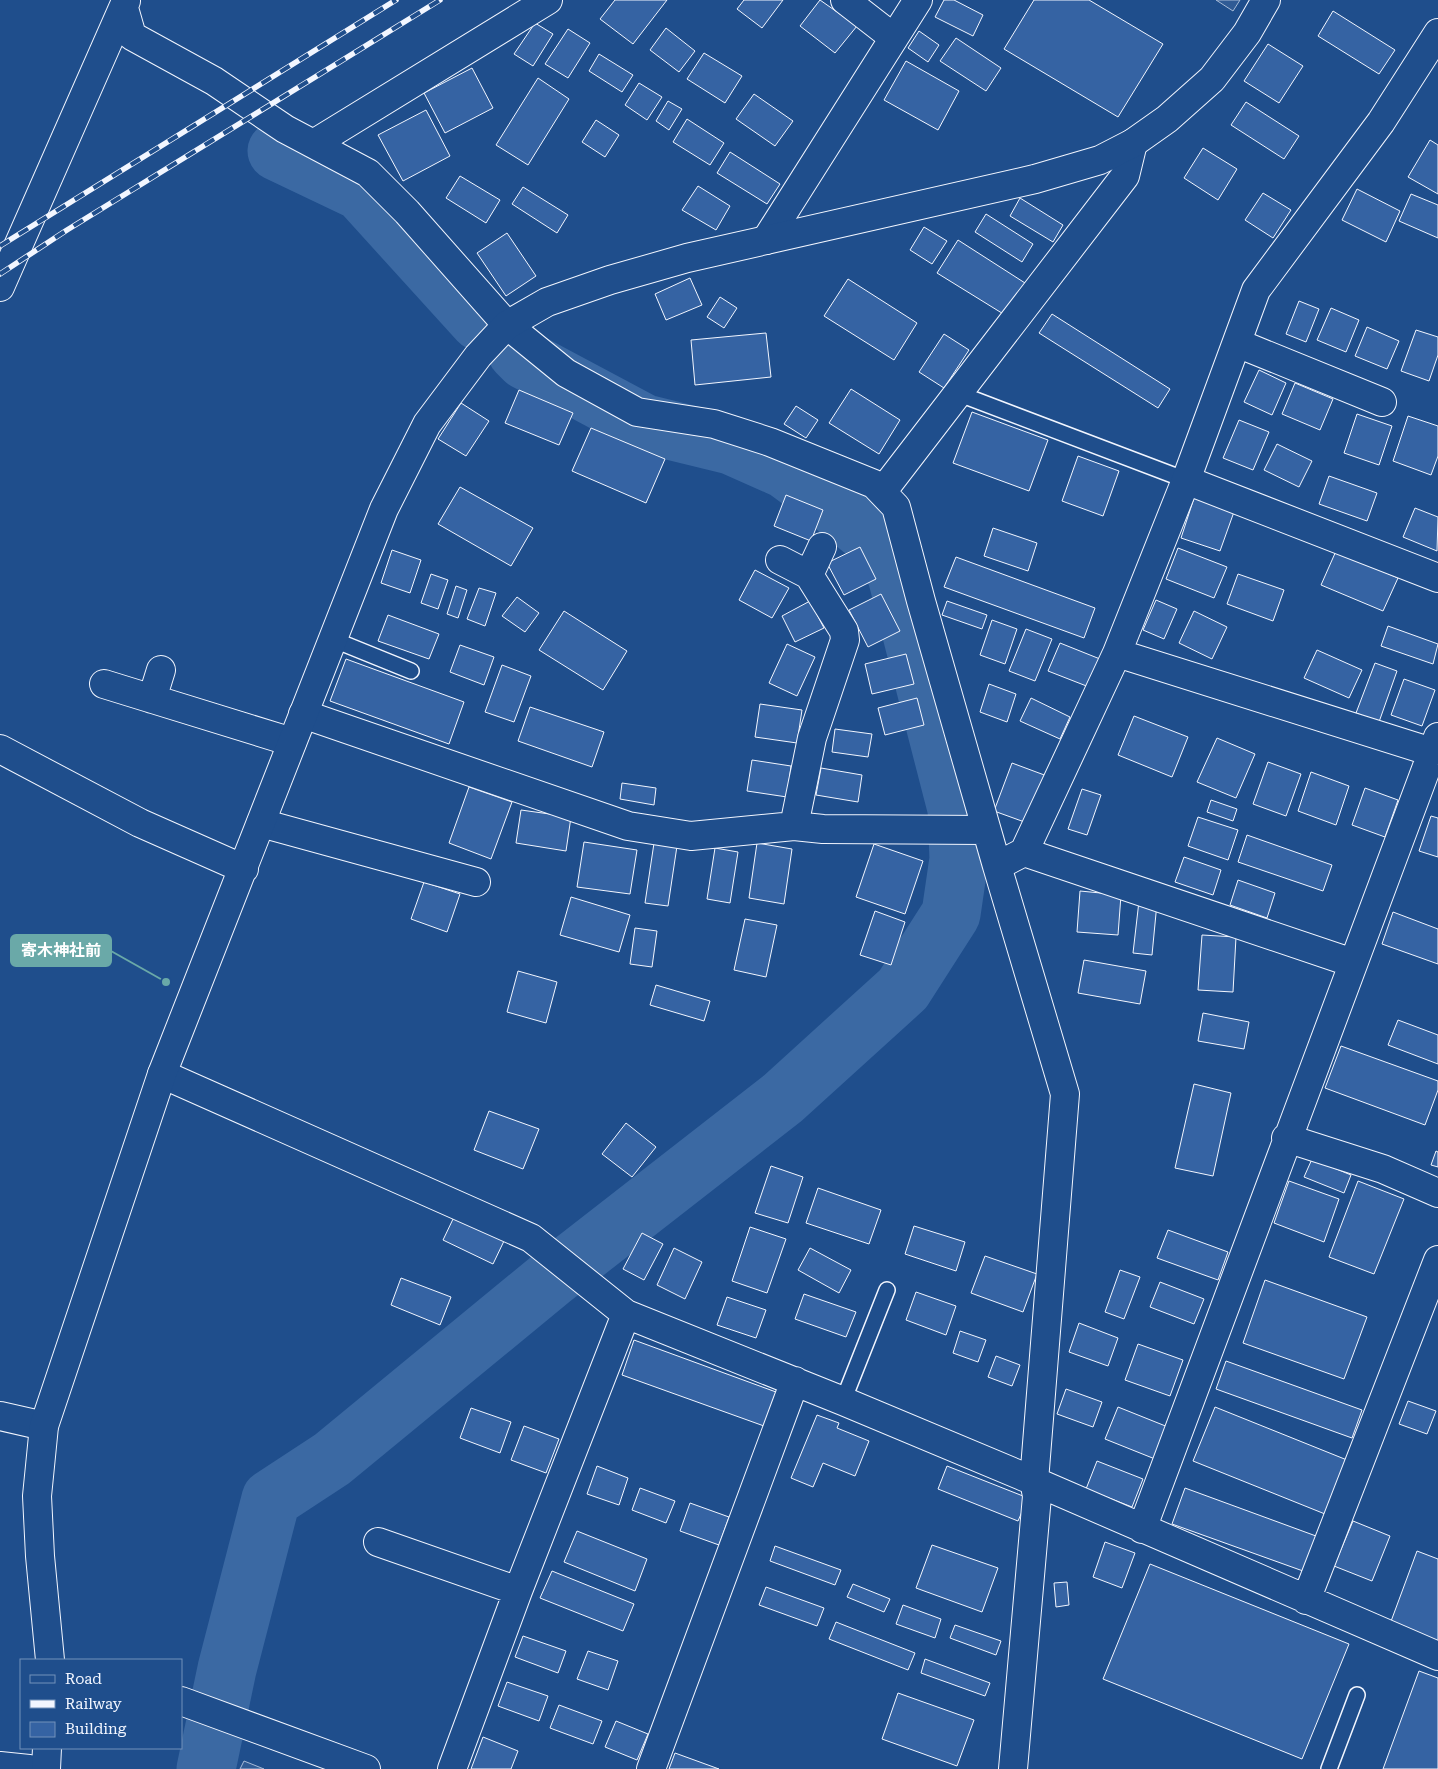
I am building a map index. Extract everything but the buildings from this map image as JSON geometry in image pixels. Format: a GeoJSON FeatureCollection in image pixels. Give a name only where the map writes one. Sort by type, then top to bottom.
{"type":"FeatureCollection","features":[{"type":"Feature","properties":{"kind":"street"},"geometry":{"type":"LineString","coordinates":[[315,143],[548,0]]}},
{"type":"Feature","properties":{"kind":"street"},"geometry":{"type":"LineString","coordinates":[[845,0],[894,38]]}},
{"type":"Feature","properties":{"kind":"street"},"geometry":{"type":"LineString","coordinates":[[766,240],[918,0]]}},
{"type":"Feature","properties":{"kind":"street"},"geometry":{"type":"LineString","coordinates":[[50,1659],[40,1556],[37,1496],[44,1426],[162,1074],[384,509],[427,424],[478,356],[507,326],[547,302],[610,280],[687,258],[1035,180],[1100,160],[1133,144],[1167,120],[1212,79],[1247,33],[1266,0]]}},
{"type":"Feature","properties":{"kind":"street"},"geometry":{"type":"LineString","coordinates":[[125,4],[132,36],[214,81],[285,129],[315,143],[368,173],[407,212],[507,326],[566,373],[638,412],[714,424],[770,442],[874,484],[896,507],[986,830],[1065,1094],[1034,1481],[1037,1496],[1012,1769]]}},
{"type":"Feature","properties":{"kind":"street"},"geometry":{"type":"LineString","coordinates":[[0,287],[125,4]]}},
{"type":"Feature","properties":{"kind":"street"},"geometry":{"type":"LineString","coordinates":[[998,866],[1024,852],[1117,653],[1186,480],[1256,290],[1381,122],[1438,33]]}},
{"type":"Feature","properties":{"kind":"street"},"geometry":{"type":"LineString","coordinates":[[882,492],[1124,176],[1133,144]]}},
{"type":"Feature","properties":{"kind":"street"},"geometry":{"type":"LineString","coordinates":[[1237,343],[1342,399],[1382,402]]}},
{"type":"Feature","properties":{"kind":"street"},"geometry":{"type":"LineString","coordinates":[[1186,480],[1438,578]]}},
{"type":"Feature","properties":{"kind":"street"},"geometry":{"type":"LineString","coordinates":[[809,575],[822,547]]}},
{"type":"Feature","properties":{"kind":"street"},"geometry":{"type":"LineString","coordinates":[[780,560],[809,575],[844,631],[845,640],[833,704],[812,738],[794,826]]}},
{"type":"Feature","properties":{"kind":"street"},"geometry":{"type":"LineString","coordinates":[[1117,653],[1435,744],[1286,1138],[1142,1529]]}},
{"type":"Feature","properties":{"kind":"street"},"geometry":{"type":"LineString","coordinates":[[152,699],[161,670]]}},
{"type":"Feature","properties":{"kind":"street"},"geometry":{"type":"LineString","coordinates":[[104,684],[292,742]]}},
{"type":"Feature","properties":{"kind":"street"},"geometry":{"type":"LineString","coordinates":[[303,714],[628,826],[690,836],[794,826],[986,830]]}},
{"type":"Feature","properties":{"kind":"street"},"geometry":{"type":"LineString","coordinates":[[0,749],[140,822],[244,869]]}},
{"type":"Feature","properties":{"kind":"street"},"geometry":{"type":"LineString","coordinates":[[261,823],[476,882]]}},
{"type":"Feature","properties":{"kind":"street"},"geometry":{"type":"LineString","coordinates":[[1024,852],[1353,963]]}},
{"type":"Feature","properties":{"kind":"street"},"geometry":{"type":"LineString","coordinates":[[162,1074],[531,1238],[626,1314],[795,1381],[1034,1481],[1438,1656]]}},
{"type":"Feature","properties":{"kind":"street"},"geometry":{"type":"LineString","coordinates":[[1286,1138],[1383,1170],[1438,1194]]}},
{"type":"Feature","properties":{"kind":"street"},"geometry":{"type":"LineString","coordinates":[[1306,1600],[1438,1260]]}},
{"type":"Feature","properties":{"kind":"street"},"geometry":{"type":"LineString","coordinates":[[452,1769],[518,1591],[626,1314]]}},
{"type":"Feature","properties":{"kind":"street"},"geometry":{"type":"LineString","coordinates":[[651,1769],[795,1381]]}},
{"type":"Feature","properties":{"kind":"street"},"geometry":{"type":"LineString","coordinates":[[0,1416],[44,1426]]}},
{"type":"Feature","properties":{"kind":"street"},"geometry":{"type":"LineString","coordinates":[[378,1542],[518,1591]]}},
{"type":"Feature","properties":{"kind":"street"},"geometry":{"type":"LineString","coordinates":[[182,1701],[366,1769]]}},
{"type":"Feature","properties":{"kind":"street"},"geometry":{"type":"LineString","coordinates":[[46,1769],[47,1749]]}},
{"type":"Feature","properties":{"kind":"street"},"geometry":{"type":"LineString","coordinates":[[0,1766],[29,1769]]}},
{"type":"Feature","properties":{"kind":"lane"},"geometry":{"type":"LineString","coordinates":[[957,393],[1186,480]]}},
{"type":"Feature","properties":{"kind":"lane"},"geometry":{"type":"LineString","coordinates":[[332,639],[410,671]]}},
{"type":"Feature","properties":{"kind":"lane"},"geometry":{"type":"LineString","coordinates":[[843,1401],[887,1290]]}},
{"type":"Feature","properties":{"kind":"lane"},"geometry":{"type":"LineString","coordinates":[[1329,1769],[1357,1695]]}},
{"type":"Feature","properties":{"kind":"shaded area"},"geometry":{"type":"Polygon","coordinates":[[[1216,0],[1240,0],[1233,11],[1216,0]]]}},
{"type":"Feature","properties":{"kind":"shaded area"},"geometry":{"type":"Polygon","coordinates":[[[244,1761],[264,1769],[240,1769],[244,1761]]]}},
{"type":"Feature","properties":{"kind":"waterway"},"geometry":{"type":"LineString","coordinates":[[277,151],[361,191],[479,321]]}},
{"type":"Feature","properties":{"kind":"waterway"},"geometry":{"type":"LineString","coordinates":[[206,1769],[227,1669],[271,1499],[332,1459],[552,1278],[783,1098],[903,989],[951,914],[959,859],[957,809],[896,572],[869,535],[826,499],[785,469],[731,445],[645,424],[525,360],[517,352]]}},
{"type":"Feature","properties":{"kind":"railway"},"geometry":{"type":"LineString","coordinates":[[0,246],[396,0]]}},
{"type":"Feature","properties":{"kind":"railway"},"geometry":{"type":"LineString","coordinates":[[0,274],[67,230],[440,0]]}},
{"type":"Feature","properties":{"kind":"place","name":"寄木神社前"},"geometry":{"type":"Point","coordinates":[166,982]}}]}
